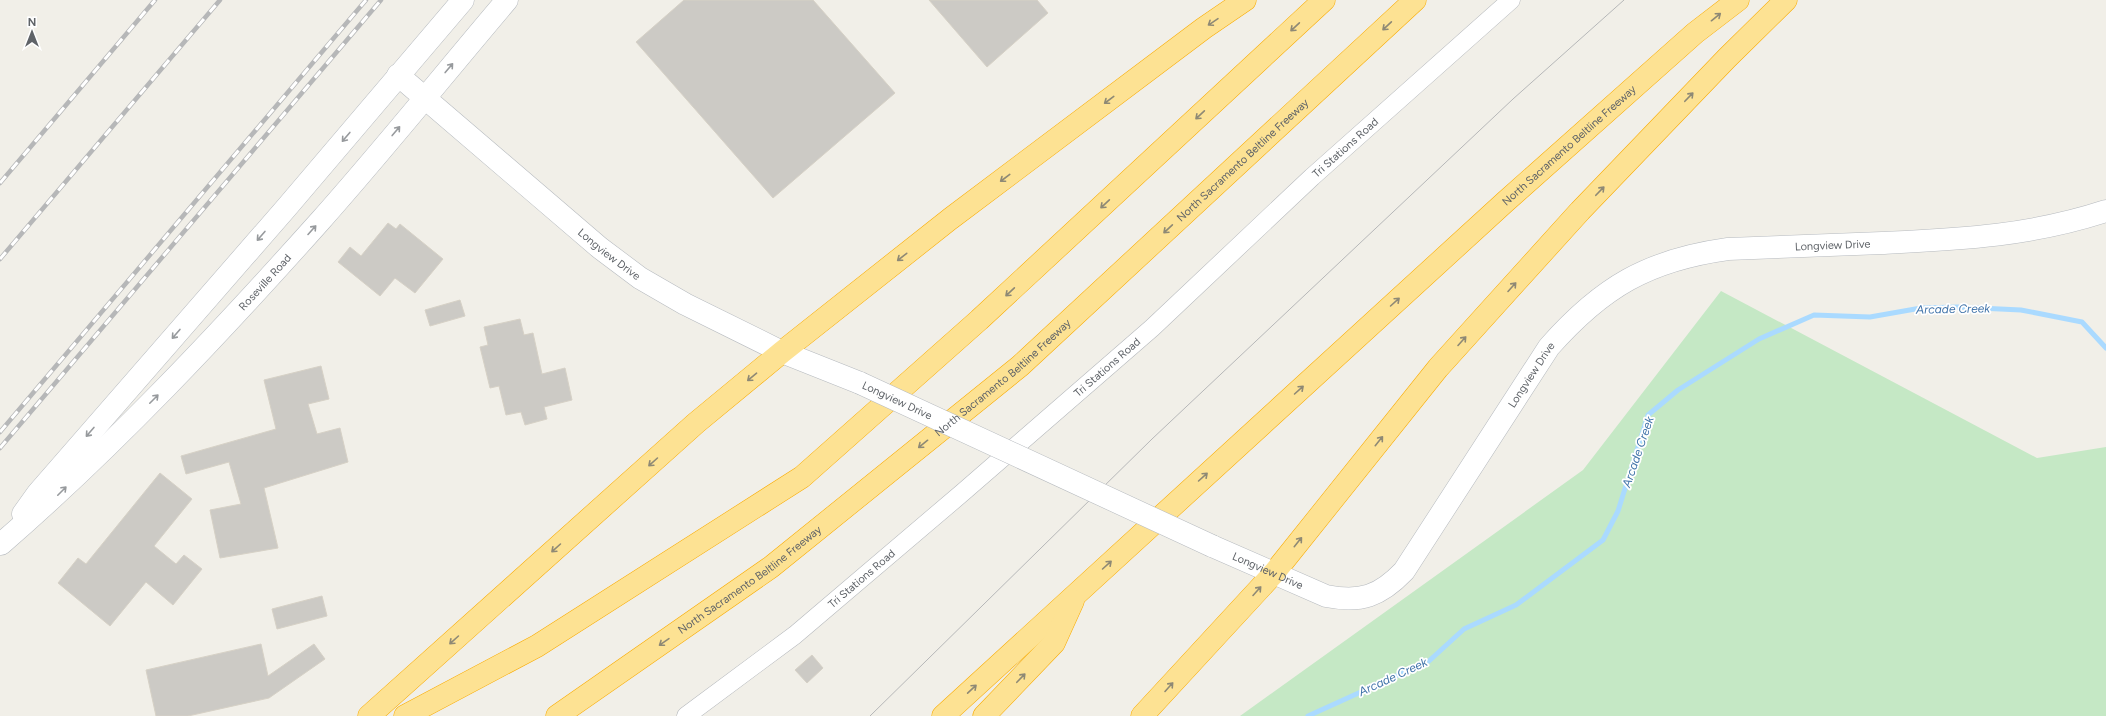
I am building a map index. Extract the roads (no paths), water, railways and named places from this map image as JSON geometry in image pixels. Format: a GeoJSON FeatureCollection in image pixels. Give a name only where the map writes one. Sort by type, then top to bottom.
{"type":"FeatureCollection","features":[{"type":"Feature","properties":{"kind":"highway"},"geometry":{"type":"LineString","coordinates":[[369,716],[696,424],[782,352],[957,214],[1204,28],[1245,0]]}},
{"type":"Feature","properties":{"kind":"highway"},"geometry":{"type":"LineString","coordinates":[[405,716],[537,646],[802,476],[980,320],[1324,0]]}},
{"type":"Feature","properties":{"kind":"highway","name":"North Sacramento Beltline Freeway"},"geometry":{"type":"LineString","coordinates":[[557,716],[771,566],[1020,366],[1416,0]]}},
{"type":"Feature","properties":{"kind":"highway","name":"North Sacramento Beltline Freeway"},"geometry":{"type":"LineString","coordinates":[[943,716],[1505,202],[1695,33],[1738,0]]}},
{"type":"Feature","properties":{"kind":"highway"},"geometry":{"type":"LineString","coordinates":[[1142,716],[1274,573],[1438,368],[1580,211],[1727,58],[1786,0]]}},
{"type":"Feature","properties":{"kind":"highway"},"geometry":{"type":"LineString","coordinates":[[984,716],[1054,642],[1078,591]]}},
{"type":"Feature","properties":{"kind":"main road","name":"Roseville Road"},"geometry":{"type":"LineString","coordinates":[[1,545],[38,492],[287,207],[463,0]]}},
{"type":"Feature","properties":{"kind":"main road","name":"Roseville Road"},"geometry":{"type":"LineString","coordinates":[[1,545],[54,499],[215,337],[322,219],[507,0]]}},
{"type":"Feature","properties":{"kind":"main road","name":"Longview Drive"},"geometry":{"type":"LineString","coordinates":[[398,75],[600,248],[640,278],[685,304],[782,352],[860,383],[1212,546],[1326,596],[1344,599],[1362,598],[1376,594],[1392,584],[1404,571],[1549,348],[1572,322],[1591,304],[1634,276],[1654,267],[1698,253],[1728,249],[1963,239],[2008,235],[2052,226],[2106,210]]}},
{"type":"Feature","properties":{"kind":"street","name":"Tri Stations Road"},"geometry":{"type":"LineString","coordinates":[[686,716],[795,635],[962,493],[1152,328],[1312,177],[1511,0]]}},
{"type":"Feature","properties":{"kind":"waterway","name":"Arcade Creek"},"geometry":{"type":"LineString","coordinates":[[1308,716],[1429,661],[1464,629],[1516,605],[1603,540],[1618,511],[1648,415],[1678,390],[1759,339],[1814,315],[1870,317],[1921,308],[1958,307],[2021,310],[2082,322],[2106,348]]}},
{"type":"Feature","properties":{"kind":"tram line"},"geometry":{"type":"LineString","coordinates":[[870,716],[1152,439],[1513,99],[1624,0]]}},
{"type":"Feature","properties":{"kind":"railway"},"geometry":{"type":"LineString","coordinates":[[0,183],[155,0]]}},
{"type":"Feature","properties":{"kind":"railway"},"geometry":{"type":"LineString","coordinates":[[0,259],[220,0]]}},
{"type":"Feature","properties":{"kind":"railway"},"geometry":{"type":"LineString","coordinates":[[0,432],[366,0]]}},
{"type":"Feature","properties":{"kind":"railway"},"geometry":{"type":"LineString","coordinates":[[0,448],[381,0]]}}]}
